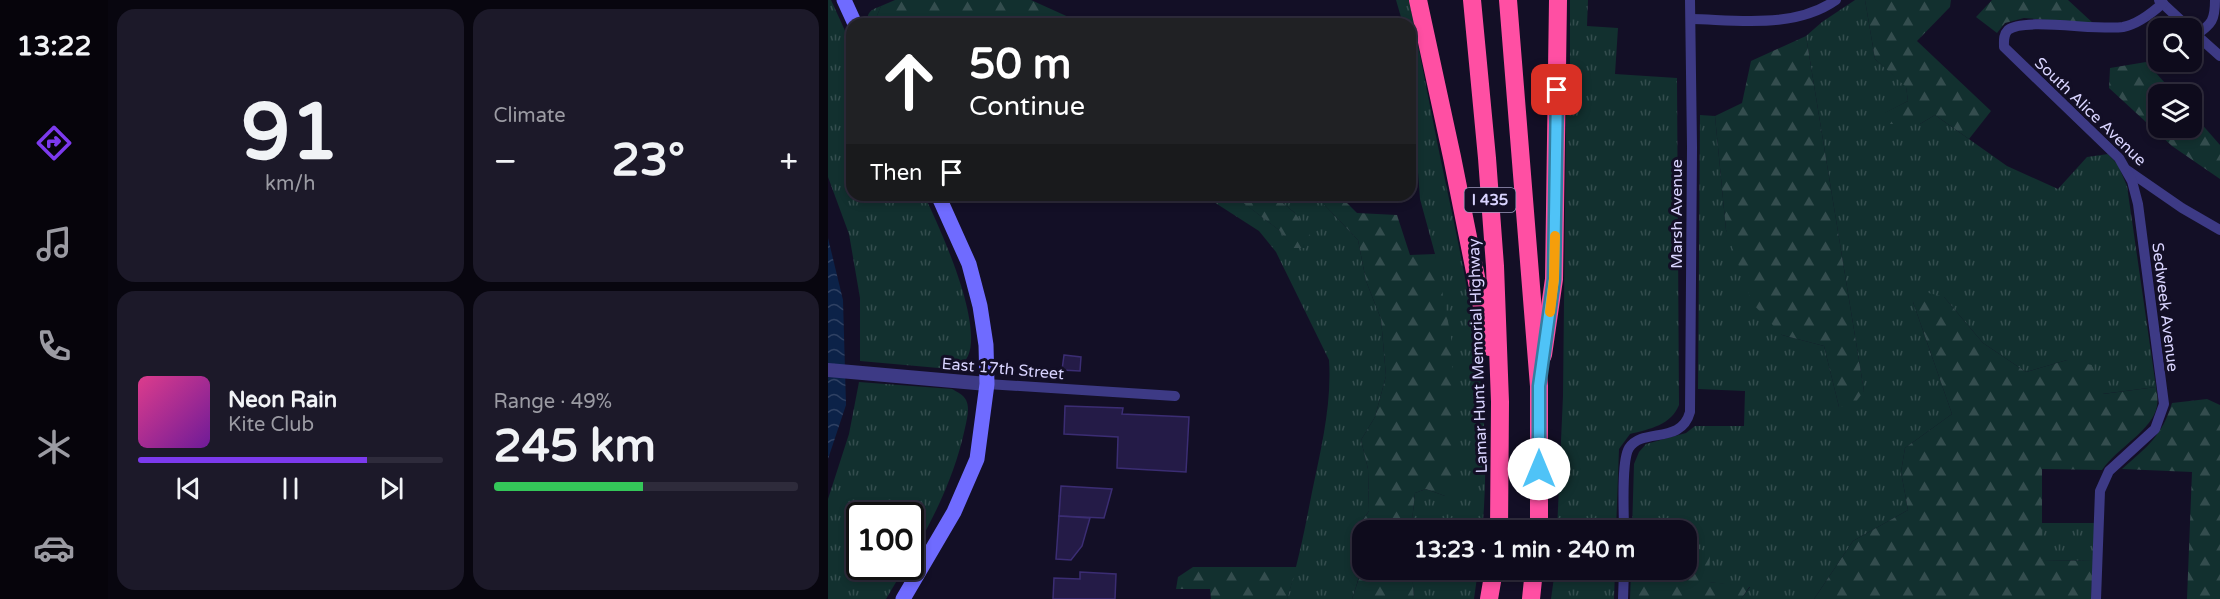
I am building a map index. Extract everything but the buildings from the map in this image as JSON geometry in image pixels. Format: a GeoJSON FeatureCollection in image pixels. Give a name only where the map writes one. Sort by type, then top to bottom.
{"type":"FeatureCollection","features":[{"type":"Feature","properties":{"kind":"highway"},"geometry":{"type":"LineString","coordinates":[[1418,0],[1452,157],[1500,402]]}},
{"type":"Feature","properties":{"kind":"highway","name":"Lamar Hunt Memorial Highway"},"geometry":{"type":"LineString","coordinates":[[1472,0],[1494,255],[1500,402],[1499,520]]}},
{"type":"Feature","properties":{"kind":"highway","name":"I 435"},"geometry":{"type":"LineString","coordinates":[[1508,0],[1539,386],[1539,520]]}},
{"type":"Feature","properties":{"kind":"highway"},"geometry":{"type":"LineString","coordinates":[[1539,386],[1554,279],[1558,0]]}},
{"type":"Feature","properties":{"kind":"highway"},"geometry":{"type":"LineString","coordinates":[[1489,599],[1492,580]]}},
{"type":"Feature","properties":{"kind":"highway"},"geometry":{"type":"LineString","coordinates":[[1531,599],[1533,580]]}},
{"type":"Feature","properties":{"kind":"main road"},"geometry":{"type":"LineString","coordinates":[[844,0],[852,18]]}},
{"type":"Feature","properties":{"kind":"main road"},"geometry":{"type":"LineString","coordinates":[[903,599],[954,512],[977,459],[987,384],[986,345],[980,306],[969,264],[941,201]]}},
{"type":"Feature","properties":{"kind":"street","name":"Marsh Avenue"},"geometry":{"type":"LineString","coordinates":[[1624,520],[1625,461],[1629,448],[1635,442],[1683,426],[1690,412],[1692,158],[1690,0]]}},
{"type":"Feature","properties":{"kind":"street"},"geometry":{"type":"LineString","coordinates":[[1690,20],[1768,21],[1802,16],[1836,0]]}},
{"type":"Feature","properties":{"kind":"street"},"geometry":{"type":"LineString","coordinates":[[2202,28],[2211,25],[2216,0]]}},
{"type":"Feature","properties":{"kind":"street"},"geometry":{"type":"LineString","coordinates":[[2161,2],[2178,18]]}},
{"type":"Feature","properties":{"kind":"street","name":"South Alice Avenue"},"geometry":{"type":"LineString","coordinates":[[2161,2],[2148,16],[2124,26],[2074,27],[2023,24],[2008,29],[2004,37],[2004,47],[2118,158],[2124,168],[2182,208],[2220,230]]}},
{"type":"Feature","properties":{"kind":"street"},"geometry":{"type":"LineString","coordinates":[[2202,40],[2220,56]]}},
{"type":"Feature","properties":{"kind":"street","name":"Sedweek Avenue"},"geometry":{"type":"LineString","coordinates":[[2096,599],[2100,491],[2109,471],[2155,429],[2164,404],[2138,204],[2132,181],[2124,168]]}},
{"type":"Feature","properties":{"kind":"street","name":"East 17th Street"},"geometry":{"type":"LineString","coordinates":[[828,370],[987,384],[1175,396]]}},
{"type":"Feature","properties":{"kind":"street"},"geometry":{"type":"LineString","coordinates":[[1623,599],[1624,580]]}},
{"type":"Feature","properties":{"kind":"green space"},"geometry":{"type":"Polygon","coordinates":[[[828,0],[831,0],[846,33],[846,201],[927,201],[958,275],[970,321],[971,341],[968,356],[963,363],[950,369],[860,361],[860,298],[849,234],[828,177],[828,0]]]}},
{"type":"Feature","properties":{"kind":"green space"},"geometry":{"type":"Polygon","coordinates":[[[895,0],[1031,0],[1071,18],[942,16],[876,18],[881,6],[895,0]]]}},
{"type":"Feature","properties":{"kind":"green space"},"geometry":{"type":"Polygon","coordinates":[[[1396,0],[1409,0],[1413,18],[1401,18],[1396,0]]]}},
{"type":"Feature","properties":{"kind":"green space"},"geometry":{"type":"Polygon","coordinates":[[[1570,0],[1588,0],[1587,26],[1618,28],[1615,74],[1677,78],[1679,405],[1665,422],[1630,434],[1619,449],[1616,520],[1557,520],[1563,396],[1566,119],[1570,72],[1570,0]]]}},
{"type":"Feature","properties":{"kind":"green space"},"geometry":{"type":"Polygon","coordinates":[[[1855,0],[1865,0],[1875,59],[1906,86],[1908,101],[1885,113],[1920,124],[1935,115],[2007,166],[2058,189],[2087,157],[2108,154],[2118,165],[2127,186],[2156,387],[2102,394],[2067,360],[2026,372],[1983,343],[1944,297],[1913,302],[1952,414],[1905,448],[1901,472],[1908,510],[1853,541],[1814,599],[1741,599],[1750,587],[1708,582],[1697,557],[1697,520],[1632,520],[1634,464],[1639,452],[1646,444],[1686,433],[1695,426],[1744,426],[1745,391],[1698,389],[1700,115],[1715,116],[1726,230],[1782,335],[1824,346],[1839,407],[1864,391],[1806,36],[1822,22],[1855,0]]]}},
{"type":"Feature","properties":{"kind":"green space"},"geometry":{"type":"Polygon","coordinates":[[[1865,0],[1951,0],[1950,7],[1917,41],[1991,111],[1969,139],[1935,115],[1920,124],[1885,124],[1884,113],[1908,101],[1906,87],[1875,59],[1865,0]]]}},
{"type":"Feature","properties":{"kind":"green space"},"geometry":{"type":"Polygon","coordinates":[[[1992,0],[2068,0],[2094,24],[2024,18],[2005,23],[1997,33],[1976,17],[1992,0]]]}},
{"type":"Feature","properties":{"kind":"green space"},"geometry":{"type":"Polygon","coordinates":[[[881,6],[876,18],[868,18],[870,12],[881,6]]]}},
{"type":"Feature","properties":{"kind":"green space"},"geometry":{"type":"Polygon","coordinates":[[[942,16],[959,18],[934,18],[942,16]]]}},
{"type":"Feature","properties":{"kind":"green space"},"geometry":{"type":"Polygon","coordinates":[[[1416,35],[1469,299],[1476,345],[1485,438],[1483,520],[1412,520],[1415,493],[1426,489],[1445,496],[1435,254],[1420,199],[1416,145],[1416,35]]]}},
{"type":"Feature","properties":{"kind":"green space"},"geometry":{"type":"Polygon","coordinates":[[[1806,36],[1864,391],[1852,407],[1839,407],[1824,346],[1782,335],[1752,303],[1726,230],[1715,116],[1742,103],[1751,61],[1806,36]]]}},
{"type":"Feature","properties":{"kind":"green space"},"geometry":{"type":"Polygon","coordinates":[[[2146,62],[2148,72],[2155,72],[2166,84],[2148,84],[2148,124],[2109,88],[2110,68],[2146,62]]]}},
{"type":"Feature","properties":{"kind":"green space"},"geometry":{"type":"Polygon","coordinates":[[[2202,124],[2220,145],[2220,179],[2163,138],[2202,138],[2202,124]]]}},
{"type":"Feature","properties":{"kind":"green space"},"geometry":{"type":"Polygon","coordinates":[[[1212,201],[1241,201],[1279,230],[1294,248],[1306,248],[1295,213],[1280,201],[1321,201],[1358,240],[1366,281],[1381,319],[1386,376],[1375,417],[1361,440],[1368,469],[1369,511],[1362,520],[1352,520],[1352,580],[1358,580],[1352,599],[1287,599],[1295,573],[1322,443],[1330,377],[1329,360],[1276,252],[1259,231],[1212,201]]]}},
{"type":"Feature","properties":{"kind":"green space"},"geometry":{"type":"Polygon","coordinates":[[[1241,201],[1280,201],[1295,213],[1311,237],[1306,248],[1293,248],[1279,230],[1241,201]]]}},
{"type":"Feature","properties":{"kind":"green space"},"geometry":{"type":"Polygon","coordinates":[[[1321,201],[1345,201],[1357,213],[1397,215],[1410,255],[1435,254],[1451,337],[1457,491],[1445,496],[1426,489],[1415,493],[1412,520],[1363,520],[1369,511],[1368,469],[1361,440],[1375,417],[1386,376],[1381,319],[1366,281],[1358,240],[1321,201]]]}},
{"type":"Feature","properties":{"kind":"green space"},"geometry":{"type":"Polygon","coordinates":[[[1921,291],[1944,297],[1983,343],[2026,372],[2067,360],[2092,365],[2103,394],[2156,387],[2157,406],[2149,423],[2102,470],[2042,469],[2042,560],[2093,561],[2091,599],[1814,599],[1853,541],[1908,510],[1901,472],[1905,448],[1952,414],[1913,302],[1921,291]]]}},
{"type":"Feature","properties":{"kind":"green space"},"geometry":{"type":"Polygon","coordinates":[[[859,382],[952,389],[962,395],[968,406],[961,445],[950,479],[924,533],[924,502],[846,502],[846,580],[897,580],[886,599],[828,599],[828,499],[849,434],[859,382]]]}},
{"type":"Feature","properties":{"kind":"green space"},"geometry":{"type":"Polygon","coordinates":[[[2207,399],[2220,405],[2220,599],[2187,599],[2192,472],[2122,469],[2158,433],[2172,403],[2207,399]]]}},
{"type":"Feature","properties":{"kind":"green space"},"geometry":{"type":"Polygon","coordinates":[[[2042,523],[2095,523],[2093,561],[2042,560],[2042,523]]]}},
{"type":"Feature","properties":{"kind":"green space"},"geometry":{"type":"Polygon","coordinates":[[[1697,548],[1710,553],[1709,582],[1750,586],[1741,599],[1630,599],[1631,580],[1697,580],[1697,548]]]}},
{"type":"Feature","properties":{"kind":"green space"},"geometry":{"type":"Polygon","coordinates":[[[1193,567],[1297,567],[1287,599],[1211,599],[1210,589],[1176,589],[1178,577],[1193,567]]]}},
{"type":"Feature","properties":{"kind":"green space"},"geometry":{"type":"Polygon","coordinates":[[[1358,580],[1413,580],[1414,599],[1352,599],[1358,580]]]}},
{"type":"Feature","properties":{"kind":"green space"},"geometry":{"type":"Polygon","coordinates":[[[1413,580],[1477,580],[1474,599],[1414,599],[1413,580]]]}},
{"type":"Feature","properties":{"kind":"green space"},"geometry":{"type":"Polygon","coordinates":[[[1554,580],[1615,580],[1614,599],[1551,599],[1554,580]]]}},
{"type":"Feature","properties":{"kind":"water"},"geometry":{"type":"Polygon","coordinates":[[[828,238],[843,300],[846,405],[828,459],[828,238]]]}},
{"type":"Feature","properties":{"kind":"slow traffic"},"geometry":{"type":"LineString","coordinates":[[1550,312],[1554,279],[1555,236]]}},
{"type":"Feature","properties":{"kind":"route"},"geometry":{"type":"LineString","coordinates":[[1539,469],[1539,386],[1554,279],[1557,90]]}}]}
